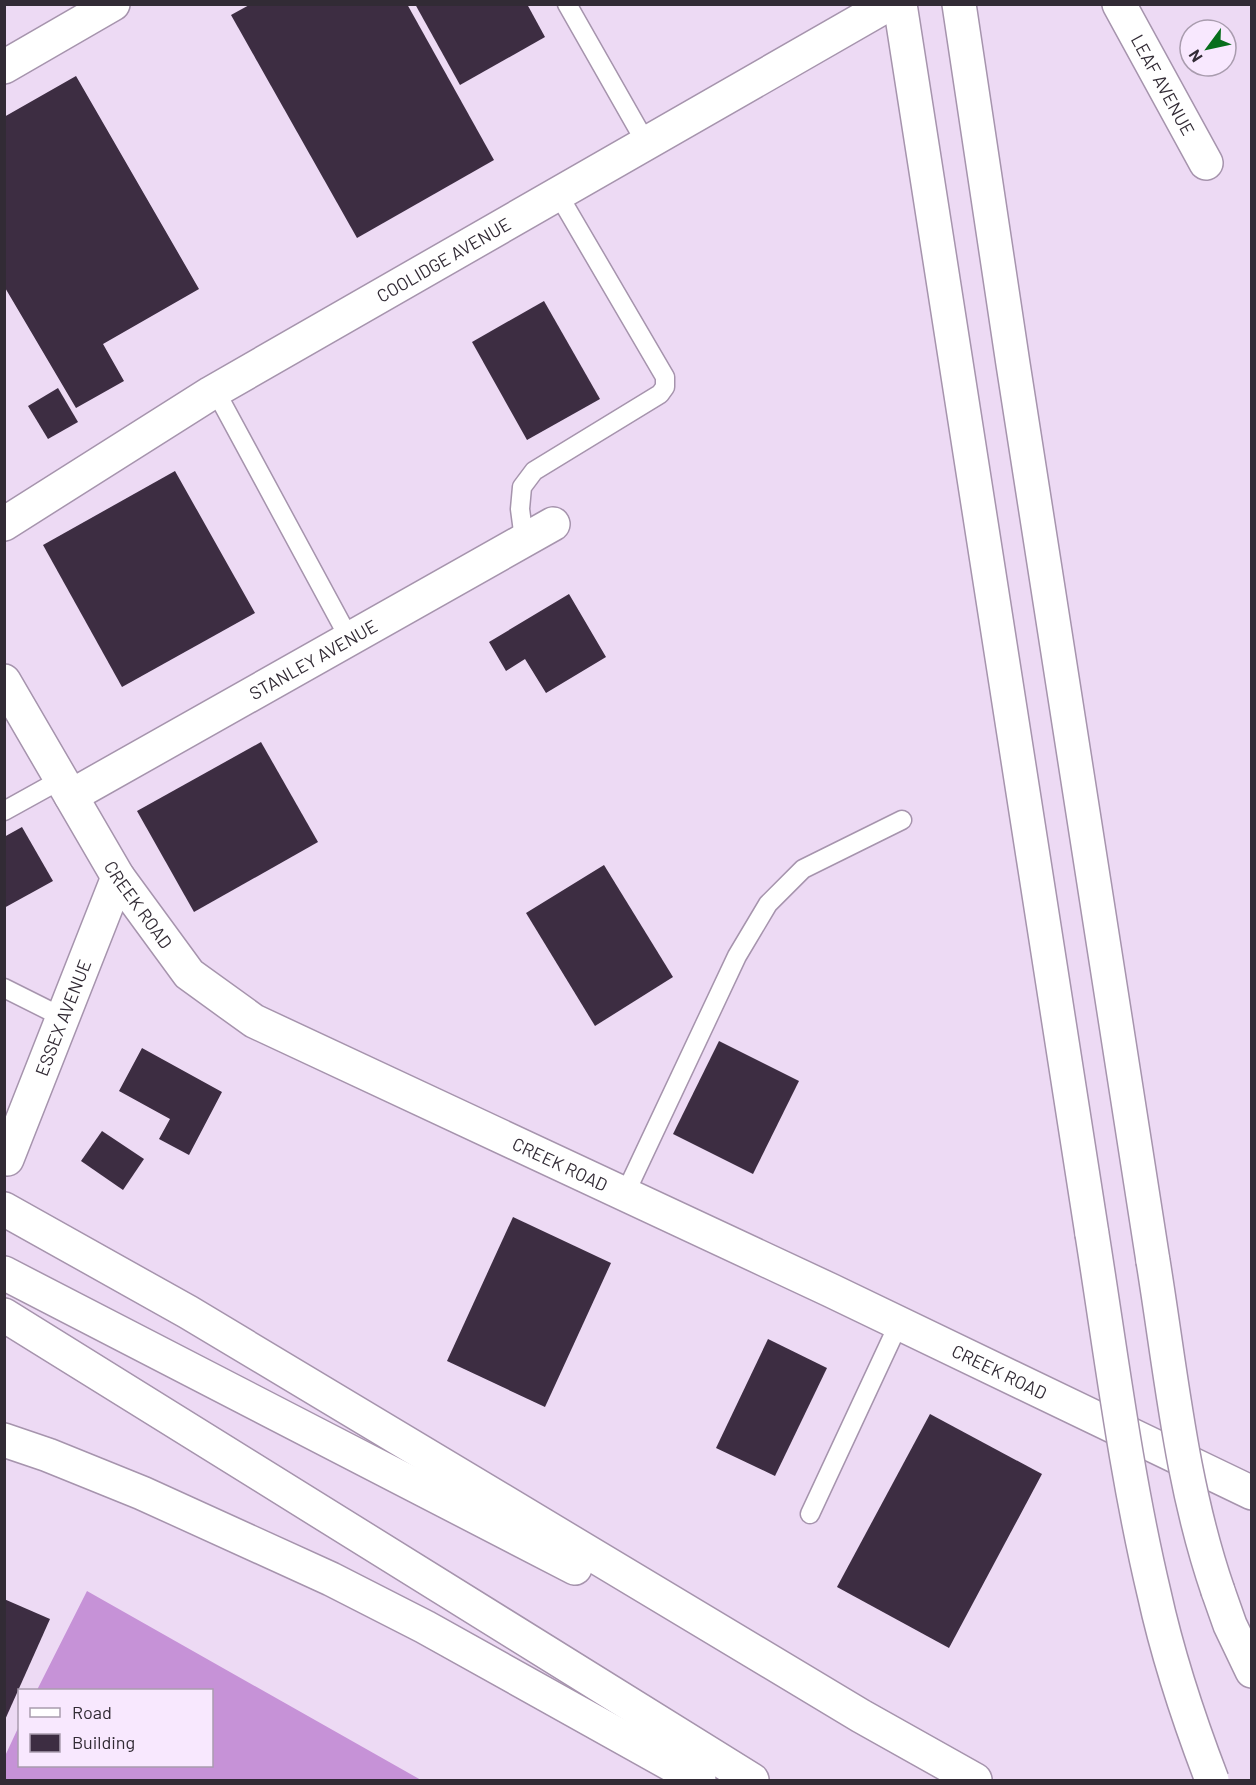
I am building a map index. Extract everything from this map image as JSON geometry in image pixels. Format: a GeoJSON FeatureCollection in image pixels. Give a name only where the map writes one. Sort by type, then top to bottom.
{"type":"FeatureCollection","features":[{"type":"Feature","properties":{"kind":"main road"},"geometry":{"type":"LineString","coordinates":[[4,67],[113,4]]}},
{"type":"Feature","properties":{"kind":"main road","name":"COOLIDGE AVENUE"},"geometry":{"type":"LineString","coordinates":[[4,524],[215,390],[890,4]]}},
{"type":"Feature","properties":{"kind":"main road"},"geometry":{"type":"LineString","coordinates":[[900,4],[1130,1475],[1147,1564],[1178,1681],[1212,1780]]}},
{"type":"Feature","properties":{"kind":"main road"},"geometry":{"type":"LineString","coordinates":[[959,4],[1187,1478],[1206,1556],[1230,1625],[1251,1671]]}},
{"type":"Feature","properties":{"kind":"main road","name":"LEAF AVENUE"},"geometry":{"type":"LineString","coordinates":[[1119,4],[1206,163]]}},
{"type":"Feature","properties":{"kind":"main road","name":"STANLEY AVENUE"},"geometry":{"type":"LineString","coordinates":[[66,788],[350,638],[553,524]]}},
{"type":"Feature","properties":{"kind":"main road","name":"CREEK ROAD"},"geometry":{"type":"LineString","coordinates":[[8,696],[118,877],[189,974],[254,1021],[899,1323],[1251,1492]]}},
{"type":"Feature","properties":{"kind":"main road","name":"ESSEX AVENUE"},"geometry":{"type":"LineString","coordinates":[[7,1159],[118,877]]}},
{"type":"Feature","properties":{"kind":"main road"},"geometry":{"type":"LineString","coordinates":[[4,1209],[188,1312],[861,1716],[975,1780]]}},
{"type":"Feature","properties":{"kind":"main road"},"geometry":{"type":"LineString","coordinates":[[18,1280],[861,1716]]}},
{"type":"Feature","properties":{"kind":"main road"},"geometry":{"type":"LineString","coordinates":[[14,1320],[752,1780]]}},
{"type":"Feature","properties":{"kind":"main road"},"geometry":{"type":"LineString","coordinates":[[4,1440],[142,1493],[331,1579],[426,1627],[699,1780]]}},
{"type":"Feature","properties":{"kind":"lane"},"geometry":{"type":"LineString","coordinates":[[567,4],[646,144]]}},
{"type":"Feature","properties":{"kind":"lane"},"geometry":{"type":"LineString","coordinates":[[524,539],[520,510],[522,487],[534,471],[660,394],[665,387],[665,377],[558,194]]}},
{"type":"Feature","properties":{"kind":"lane"},"geometry":{"type":"LineString","coordinates":[[215,390],[350,638]]}},
{"type":"Feature","properties":{"kind":"lane"},"geometry":{"type":"LineString","coordinates":[[4,811],[66,788]]}},
{"type":"Feature","properties":{"kind":"lane"},"geometry":{"type":"LineString","coordinates":[[625,1194],[737,956],[768,904],[803,869],[902,820]]}},
{"type":"Feature","properties":{"kind":"lane"},"geometry":{"type":"LineString","coordinates":[[4,988],[62,1017]]}},
{"type":"Feature","properties":{"kind":"lane"},"geometry":{"type":"LineString","coordinates":[[810,1514],[899,1323]]}},
{"type":"Feature","properties":{"kind":"shaded area"},"geometry":{"type":"Polygon","coordinates":[[[87,1591],[421,1780],[5,1780],[5,1756],[18,1728],[18,1767],[213,1767],[213,1689],[38,1689],[87,1591]]]}},
{"type":"Feature","properties":{"kind":"building"},"geometry":{"type":"Polygon","coordinates":[[[251,4],[407,4],[494,160],[357,238],[231,15],[251,4]]]}},
{"type":"Feature","properties":{"kind":"building"},"geometry":{"type":"Polygon","coordinates":[[[415,4],[527,4],[545,37],[460,85],[415,4]]]}},
{"type":"Feature","properties":{"kind":"building"},"geometry":{"type":"Polygon","coordinates":[[[76,76],[199,289],[103,344],[124,381],[76,408],[4,286],[4,117],[76,76]]]}},
{"type":"Feature","properties":{"kind":"building"},"geometry":{"type":"Polygon","coordinates":[[[544,301],[600,399],[527,440],[472,342],[544,301]]]}},
{"type":"Feature","properties":{"kind":"building"},"geometry":{"type":"Polygon","coordinates":[[[58,388],[78,422],[48,439],[28,406],[58,388]]]}},
{"type":"Feature","properties":{"kind":"building"},"geometry":{"type":"Polygon","coordinates":[[[175,471],[255,613],[122,687],[43,545],[175,471]]]}},
{"type":"Feature","properties":{"kind":"building"},"geometry":{"type":"Polygon","coordinates":[[[569,594],[606,657],[546,693],[525,659],[506,671],[489,642],[569,594]]]}},
{"type":"Feature","properties":{"kind":"building"},"geometry":{"type":"Polygon","coordinates":[[[261,742],[318,842],[194,912],[137,811],[261,742]]]}},
{"type":"Feature","properties":{"kind":"building"},"geometry":{"type":"Polygon","coordinates":[[[22,827],[53,881],[4,908],[4,837],[22,827]]]}},
{"type":"Feature","properties":{"kind":"building"},"geometry":{"type":"Polygon","coordinates":[[[604,865],[673,977],[595,1026],[526,913],[604,865]]]}},
{"type":"Feature","properties":{"kind":"building"},"geometry":{"type":"Polygon","coordinates":[[[719,1041],[799,1081],[753,1174],[673,1134],[719,1041]]]}},
{"type":"Feature","properties":{"kind":"building"},"geometry":{"type":"Polygon","coordinates":[[[142,1048],[222,1092],[189,1155],[159,1139],[170,1119],[119,1091],[142,1048]]]}},
{"type":"Feature","properties":{"kind":"building"},"geometry":{"type":"Polygon","coordinates":[[[102,1131],[144,1159],[123,1190],[81,1161],[102,1131]]]}},
{"type":"Feature","properties":{"kind":"building"},"geometry":{"type":"Polygon","coordinates":[[[513,1217],[611,1263],[545,1407],[447,1361],[513,1217]]]}},
{"type":"Feature","properties":{"kind":"building"},"geometry":{"type":"Polygon","coordinates":[[[768,1339],[827,1368],[775,1476],[716,1448],[768,1339]]]}},
{"type":"Feature","properties":{"kind":"building"},"geometry":{"type":"Polygon","coordinates":[[[930,1414],[1042,1474],[949,1648],[837,1587],[930,1414]]]}},
{"type":"Feature","properties":{"kind":"building"},"geometry":{"type":"Polygon","coordinates":[[[4,1599],[50,1619],[4,1722],[4,1599]]]}}]}
